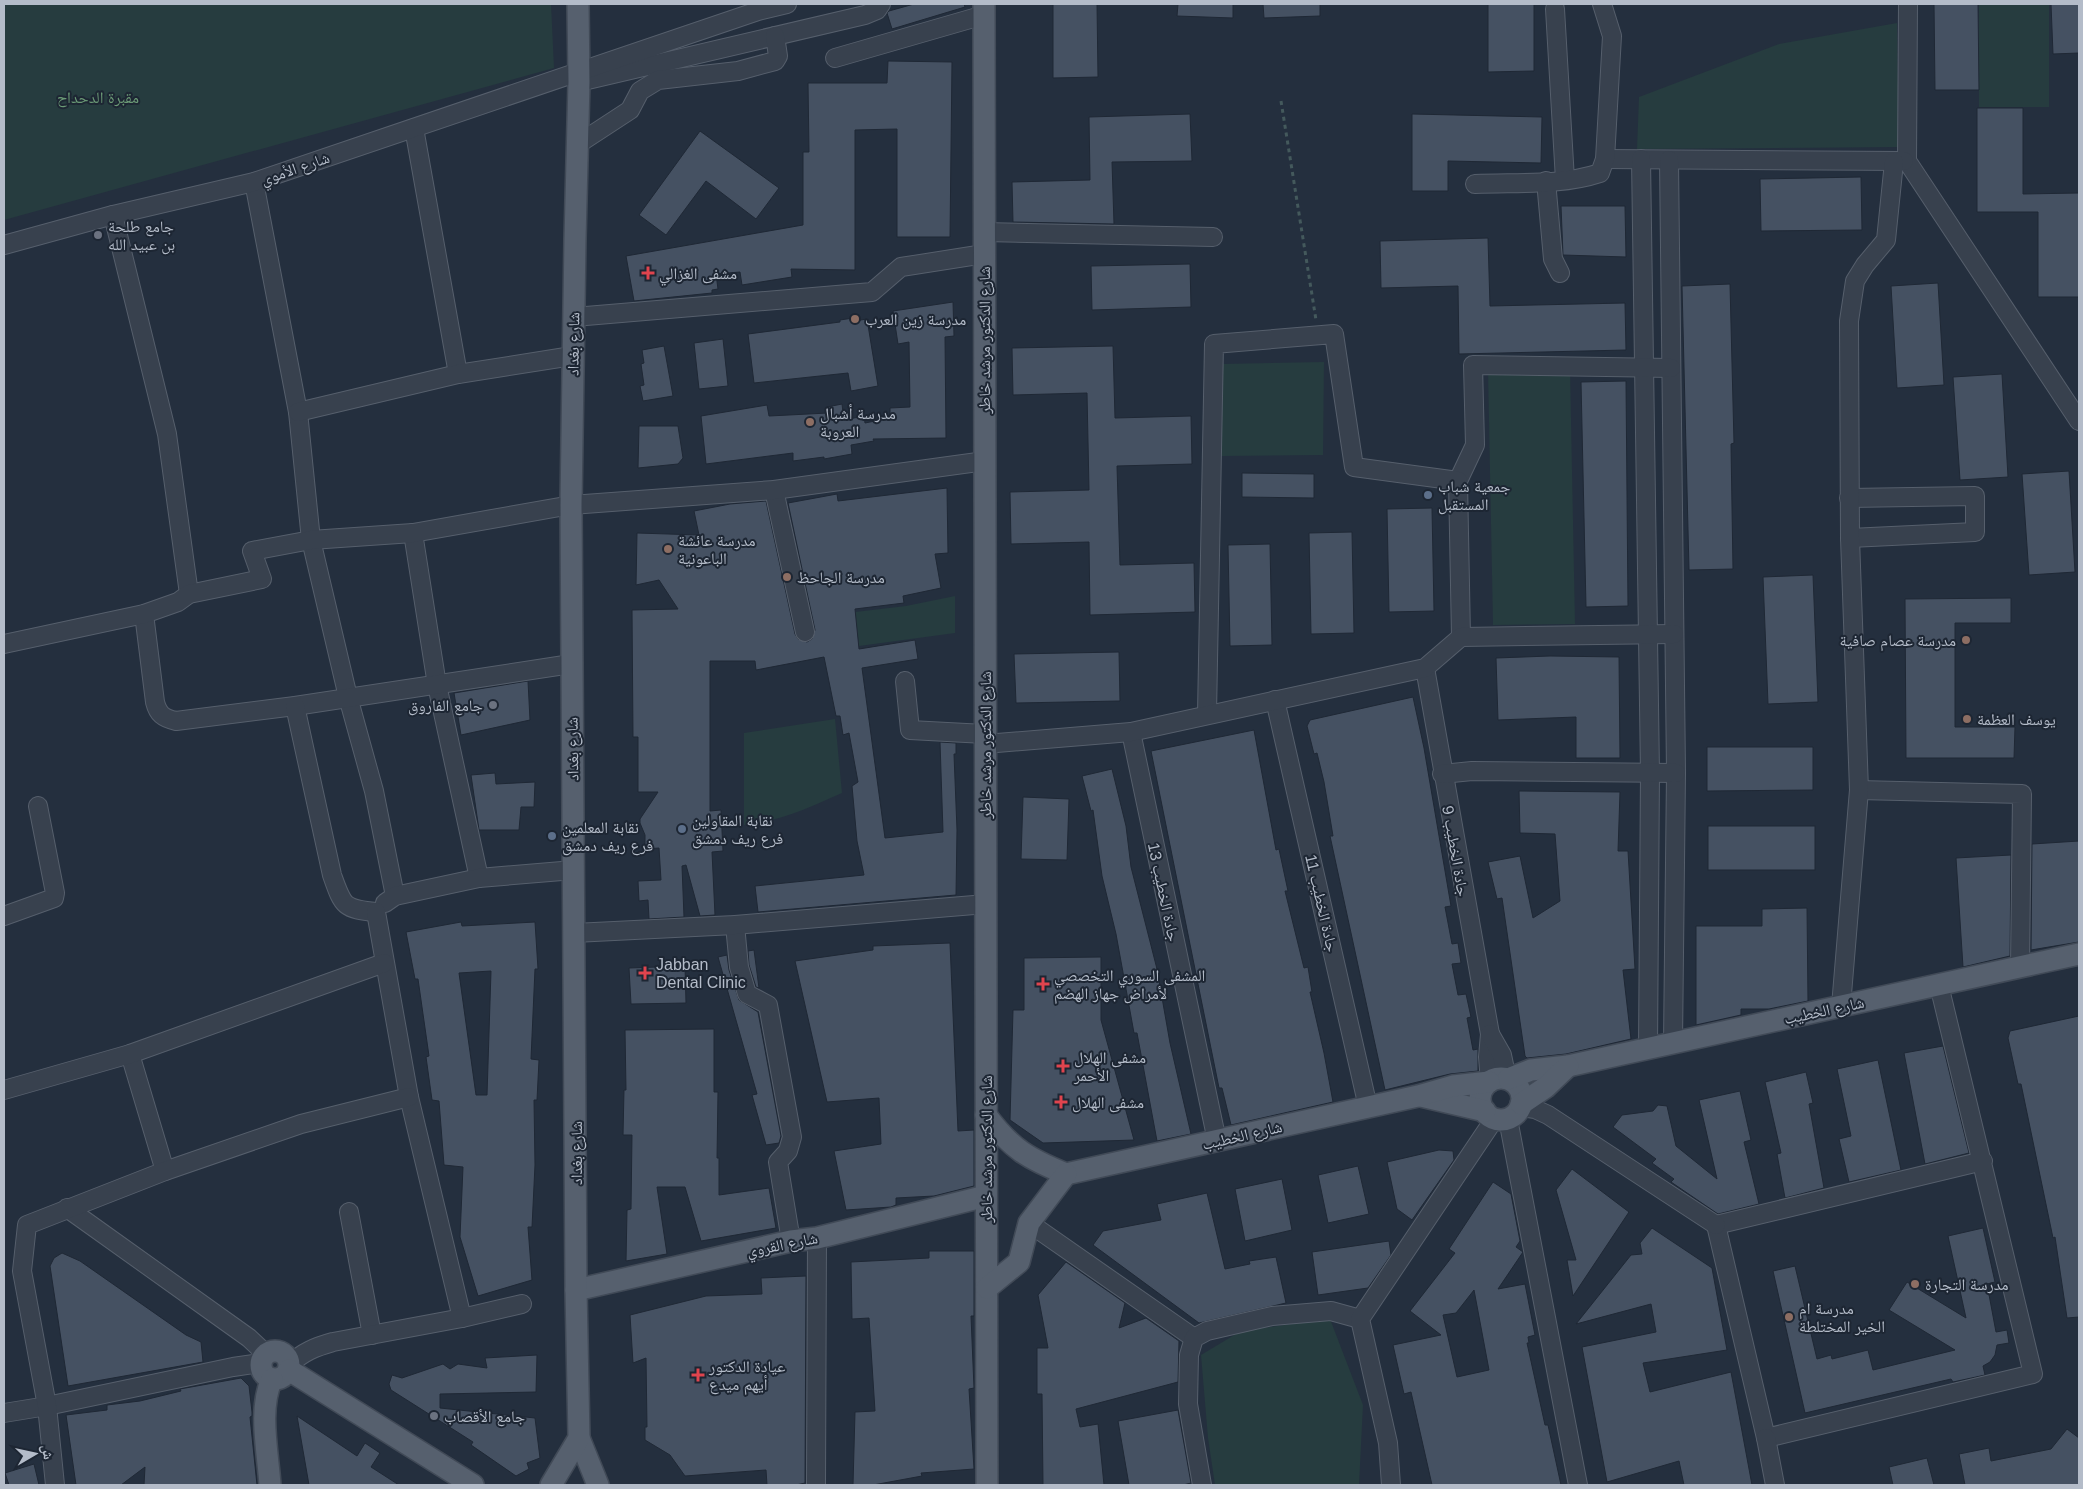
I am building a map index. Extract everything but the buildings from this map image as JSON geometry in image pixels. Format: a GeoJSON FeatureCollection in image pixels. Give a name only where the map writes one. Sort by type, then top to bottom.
{"type":"FeatureCollection","features":[{"type":"Feature","properties":{"kind":"main road","name":"شارع بغداد"},"geometry":{"type":"LineString","coordinates":[[578,4],[578,144],[570,505],[576,1290],[579,1438]]}},
{"type":"Feature","properties":{"kind":"main road","name":"شارع الدكتور مرشد خاطر"},"geometry":{"type":"LineString","coordinates":[[984,10],[987,1485]]}},
{"type":"Feature","properties":{"kind":"main road","name":"شارع الخطيب"},"geometry":{"type":"LineString","coordinates":[[1066,1174],[1418,1096],[1453,1086],[1498,1081],[1531,1070],[1568,1066],[1673,1044],[2079,954]]}},
{"type":"Feature","properties":{"kind":"main road"},"geometry":{"type":"LineString","coordinates":[[1506,1112],[1546,1087],[1568,1066]]}},
{"type":"Feature","properties":{"kind":"main road"},"geometry":{"type":"LineString","coordinates":[[1498,1081],[1520,1089],[1506,1112],[1481,1096],[1485,1086],[1498,1081]]}},
{"type":"Feature","properties":{"kind":"main road","name":"شارع الخطيب"},"geometry":{"type":"LineString","coordinates":[[1418,1096],[1506,1112]]}},
{"type":"Feature","properties":{"kind":"main road"},"geometry":{"type":"LineString","coordinates":[[986,1115],[1012,1146],[1034,1161],[1066,1174],[1029,1223],[1019,1262],[987,1288]]}},
{"type":"Feature","properties":{"kind":"main road","name":"شارع القروي"},"geometry":{"type":"LineString","coordinates":[[576,1290],[791,1240],[817,1238],[986,1196]]}},
{"type":"Feature","properties":{"kind":"main road"},"geometry":{"type":"LineString","coordinates":[[270,1485],[264,1409],[266,1394],[275,1366],[473,1485]]}},
{"type":"Feature","properties":{"kind":"main road"},"geometry":{"type":"LineString","coordinates":[[551,1485],[579,1438]]}},
{"type":"Feature","properties":{"kind":"main road"},"geometry":{"type":"LineString","coordinates":[[579,1438],[598,1485]]}},
{"type":"Feature","properties":{"kind":"street"},"geometry":{"type":"LineString","coordinates":[[579,76],[758,11],[787,4]]}},
{"type":"Feature","properties":{"kind":"street"},"geometry":{"type":"LineString","coordinates":[[579,76],[775,36],[865,14],[877,10],[881,4]]}},
{"type":"Feature","properties":{"kind":"street"},"geometry":{"type":"LineString","coordinates":[[1475,184],[1565,180],[1585,178],[1600,173],[1605,159],[1612,36],[1602,4]]}},
{"type":"Feature","properties":{"kind":"street"},"geometry":{"type":"LineString","coordinates":[[1841,1006],[1859,790],[1850,538],[1850,321],[1855,281],[1865,265],[1886,240],[1901,162],[1908,4]]}},
{"type":"Feature","properties":{"kind":"street"},"geometry":{"type":"LineString","coordinates":[[1556,9],[1565,180]]}},
{"type":"Feature","properties":{"kind":"street"},"geometry":{"type":"LineString","coordinates":[[835,58],[984,10]]}},
{"type":"Feature","properties":{"kind":"street"},"geometry":{"type":"LineString","coordinates":[[578,144],[630,110],[640,91],[658,80],[738,71],[775,61],[778,56],[775,36]]}},
{"type":"Feature","properties":{"kind":"street","name":"شارع الأموي"},"geometry":{"type":"LineString","coordinates":[[4,245],[112,215],[254,182],[414,128],[579,76]]}},
{"type":"Feature","properties":{"kind":"street"},"geometry":{"type":"LineString","coordinates":[[414,128],[458,374]]}},
{"type":"Feature","properties":{"kind":"street"},"geometry":{"type":"LineString","coordinates":[[1605,159],[1901,162]]}},
{"type":"Feature","properties":{"kind":"street"},"geometry":{"type":"LineString","coordinates":[[1641,159],[1650,773],[1648,1049]]}},
{"type":"Feature","properties":{"kind":"street"},"geometry":{"type":"LineString","coordinates":[[1669,160],[1676,773],[1673,1044]]}},
{"type":"Feature","properties":{"kind":"street"},"geometry":{"type":"LineString","coordinates":[[1901,162],[2079,421]]}},
{"type":"Feature","properties":{"kind":"street"},"geometry":{"type":"LineString","coordinates":[[1546,181],[1554,259],[1560,273]]}},
{"type":"Feature","properties":{"kind":"street"},"geometry":{"type":"LineString","coordinates":[[254,182],[298,412],[311,540],[348,697],[374,791],[395,896]]}},
{"type":"Feature","properties":{"kind":"street"},"geometry":{"type":"LineString","coordinates":[[112,215],[167,434],[189,594]]}},
{"type":"Feature","properties":{"kind":"street"},"geometry":{"type":"LineString","coordinates":[[984,232],[1213,237]]}},
{"type":"Feature","properties":{"kind":"street"},"geometry":{"type":"LineString","coordinates":[[574,317],[872,292],[901,267],[984,254]]}},
{"type":"Feature","properties":{"kind":"street"},"geometry":{"type":"LineString","coordinates":[[1207,714],[1214,344],[1334,334],[1354,467],[1458,481]]}},
{"type":"Feature","properties":{"kind":"street"},"geometry":{"type":"LineString","coordinates":[[298,412],[458,374],[572,356]]}},
{"type":"Feature","properties":{"kind":"street"},"geometry":{"type":"LineString","coordinates":[[1461,637],[1458,481],[1476,445],[1473,365],[1671,368]]}},
{"type":"Feature","properties":{"kind":"street"},"geometry":{"type":"LineString","coordinates":[[4,644],[144,614],[178,602],[189,594],[262,579],[252,551],[311,540],[413,533],[570,505],[774,490],[984,460]]}},
{"type":"Feature","properties":{"kind":"street"},"geometry":{"type":"LineString","coordinates":[[774,490],[805,632]]}},
{"type":"Feature","properties":{"kind":"street"},"geometry":{"type":"LineString","coordinates":[[1850,498],[1975,496],[1976,532],[1850,538]]}},
{"type":"Feature","properties":{"kind":"street"},"geometry":{"type":"LineString","coordinates":[[413,533],[437,685],[479,878]]}},
{"type":"Feature","properties":{"kind":"street"},"geometry":{"type":"LineString","coordinates":[[144,614],[155,702],[158,712],[166,719],[176,721],[295,706],[571,664]]}},
{"type":"Feature","properties":{"kind":"street"},"geometry":{"type":"LineString","coordinates":[[905,680],[910,730],[985,739],[1131,732],[1425,668],[1461,637],[1674,634]]}},
{"type":"Feature","properties":{"kind":"street","name":"جادة الخطيب 9"},"geometry":{"type":"LineString","coordinates":[[1425,668],[1442,774],[1490,1034],[1488,1058],[1498,1081]]}},
{"type":"Feature","properties":{"kind":"street","name":"جادة الخطيب 11"},"geometry":{"type":"LineString","coordinates":[[1275,700],[1368,1107]]}},
{"type":"Feature","properties":{"kind":"street"},"geometry":{"type":"LineString","coordinates":[[295,706],[332,876],[340,898],[353,910],[376,912],[395,896],[479,878],[574,870]]}},
{"type":"Feature","properties":{"kind":"street","name":"جادة الخطيب 13"},"geometry":{"type":"LineString","coordinates":[[1131,732],[1217,1141]]}},
{"type":"Feature","properties":{"kind":"street"},"geometry":{"type":"LineString","coordinates":[[1442,774],[1472,771],[1676,773]]}},
{"type":"Feature","properties":{"kind":"street"},"geometry":{"type":"LineString","coordinates":[[1859,790],[2022,794],[2020,967]]}},
{"type":"Feature","properties":{"kind":"street"},"geometry":{"type":"LineString","coordinates":[[4,916],[54,898],[55,893],[38,806]]}},
{"type":"Feature","properties":{"kind":"street"},"geometry":{"type":"LineString","coordinates":[[574,933],[735,925],[986,904]]}},
{"type":"Feature","properties":{"kind":"street"},"geometry":{"type":"LineString","coordinates":[[376,912],[409,1097],[462,1318]]}},
{"type":"Feature","properties":{"kind":"street"},"geometry":{"type":"LineString","coordinates":[[735,925],[739,967],[746,994],[768,1004],[777,1049],[792,1137],[788,1151],[778,1162],[791,1240]]}},
{"type":"Feature","properties":{"kind":"street"},"geometry":{"type":"LineString","coordinates":[[4,1090],[130,1054],[384,963]]}},
{"type":"Feature","properties":{"kind":"street"},"geometry":{"type":"LineString","coordinates":[[1766,1438],[2034,1374],[1939,985]]}},
{"type":"Feature","properties":{"kind":"street"},"geometry":{"type":"LineString","coordinates":[[130,1054],[165,1171]]}},
{"type":"Feature","properties":{"kind":"street"},"geometry":{"type":"LineString","coordinates":[[56,1485],[47,1406],[22,1270],[27,1225],[165,1171],[301,1124],[409,1097]]}},
{"type":"Feature","properties":{"kind":"street"},"geometry":{"type":"LineString","coordinates":[[1391,1485],[1388,1443],[1360,1319],[1506,1112],[1535,1109],[1548,1115],[1716,1225],[1766,1438],[1775,1485]]}},
{"type":"Feature","properties":{"kind":"street"},"geometry":{"type":"LineString","coordinates":[[1506,1112],[1578,1485]]}},
{"type":"Feature","properties":{"kind":"street"},"geometry":{"type":"LineString","coordinates":[[1716,1225],[1983,1161]]}},
{"type":"Feature","properties":{"kind":"street"},"geometry":{"type":"LineString","coordinates":[[67,1208],[249,1338],[275,1366]]}},
{"type":"Feature","properties":{"kind":"street"},"geometry":{"type":"LineString","coordinates":[[349,1212],[372,1334]]}},
{"type":"Feature","properties":{"kind":"street"},"geometry":{"type":"LineString","coordinates":[[1029,1223],[1194,1338]]}},
{"type":"Feature","properties":{"kind":"street"},"geometry":{"type":"LineString","coordinates":[[816,1485],[817,1238]]}},
{"type":"Feature","properties":{"kind":"street"},"geometry":{"type":"LineString","coordinates":[[4,1413],[47,1406],[233,1367],[275,1366],[313,1347],[462,1318],[522,1304]]}},
{"type":"Feature","properties":{"kind":"street"},"geometry":{"type":"LineString","coordinates":[[1202,1485],[1188,1404],[1189,1355],[1194,1338],[1207,1331],[1272,1316],[1331,1311],[1360,1319]]}},
{"type":"Feature","properties":{"kind":"path"},"geometry":{"type":"LineString","coordinates":[[1281,101],[1318,336]]}},
{"type":"Feature","properties":{"kind":"green space","name":"مقبرة الدحداح"},"geometry":{"type":"Polygon","coordinates":[[[4,4],[551,4],[554,68],[4,220],[4,4]]]}},
{"type":"Feature","properties":{"kind":"green space"},"geometry":{"type":"Polygon","coordinates":[[[1979,4],[2049,4],[2049,107],[1979,107],[1979,4]]]}},
{"type":"Feature","properties":{"kind":"green space"},"geometry":{"type":"Polygon","coordinates":[[[1897,23],[1899,147],[1637,149],[1639,97],[1779,44],[1897,23]]]}},
{"type":"Feature","properties":{"kind":"green space"},"geometry":{"type":"Polygon","coordinates":[[[1324,362],[1323,455],[1221,456],[1222,364],[1324,362]]]}},
{"type":"Feature","properties":{"kind":"green space"},"geometry":{"type":"Polygon","coordinates":[[[1570,368],[1575,624],[1493,625],[1488,370],[1570,368]]]}},
{"type":"Feature","properties":{"kind":"green space"},"geometry":{"type":"Polygon","coordinates":[[[955,596],[955,633],[859,646],[855,612],[906,606],[955,596]]]}},
{"type":"Feature","properties":{"kind":"green space"},"geometry":{"type":"Polygon","coordinates":[[[835,719],[842,793],[782,817],[744,825],[744,733],[835,719]]]}},
{"type":"Feature","properties":{"kind":"green space"},"geometry":{"type":"Polygon","coordinates":[[[1330,1319],[1363,1405],[1359,1485],[1215,1485],[1208,1438],[1201,1355],[1241,1331],[1330,1319]]]}},
{"type":"Feature","properties":{"kind":"place","name":"جامع طلحة بن عبيد الله"},"geometry":{"type":"Point","coordinates":[98,235]}},
{"type":"Feature","properties":{"kind":"place","name":"مشفى الغزالي"},"geometry":{"type":"Point","coordinates":[648,273]}},
{"type":"Feature","properties":{"kind":"place","name":"مدرسة زين العرب"},"geometry":{"type":"Point","coordinates":[855,319]}},
{"type":"Feature","properties":{"kind":"place","name":"مدرسة أشبال العروبة"},"geometry":{"type":"Point","coordinates":[810,422]}},
{"type":"Feature","properties":{"kind":"place","name":"جمعية شباب المستقبل"},"geometry":{"type":"Point","coordinates":[1428,495]}},
{"type":"Feature","properties":{"kind":"place","name":"مدرسة عائشة الباعونية"},"geometry":{"type":"Point","coordinates":[668,549]}},
{"type":"Feature","properties":{"kind":"place","name":"مدرسة الجاحظ"},"geometry":{"type":"Point","coordinates":[787,577]}},
{"type":"Feature","properties":{"kind":"place","name":"مدرسة عصام صافية"},"geometry":{"type":"Point","coordinates":[1966,640]}},
{"type":"Feature","properties":{"kind":"place","name":"جامع الفاروق"},"geometry":{"type":"Point","coordinates":[493,705]}},
{"type":"Feature","properties":{"kind":"place","name":"يوسف العظمة"},"geometry":{"type":"Point","coordinates":[1967,719]}},
{"type":"Feature","properties":{"kind":"place","name":"نقابة المقاولين فرع ريف دمشق"},"geometry":{"type":"Point","coordinates":[682,829]}},
{"type":"Feature","properties":{"kind":"place","name":"نقابة المعلمين فرع ريف دمشق"},"geometry":{"type":"Point","coordinates":[552,836]}},
{"type":"Feature","properties":{"kind":"place","name":"Jabban Dental Clinic"},"geometry":{"type":"Point","coordinates":[645,973]}},
{"type":"Feature","properties":{"kind":"place","name":"المشفى السوري التخصصي لأمراض جهاز الهضم"},"geometry":{"type":"Point","coordinates":[1043,984]}},
{"type":"Feature","properties":{"kind":"place","name":"مشفى الهلال الأحمر"},"geometry":{"type":"Point","coordinates":[1063,1066]}},
{"type":"Feature","properties":{"kind":"place","name":"مشفى الهلال"},"geometry":{"type":"Point","coordinates":[1061,1102]}},
{"type":"Feature","properties":{"kind":"place","name":"مدرسة التجارة"},"geometry":{"type":"Point","coordinates":[1915,1284]}},
{"type":"Feature","properties":{"kind":"place","name":"مدرسة ام الخير المختلطة"},"geometry":{"type":"Point","coordinates":[1789,1317]}},
{"type":"Feature","properties":{"kind":"place","name":"عيادة الدكتور أيهم ميدع"},"geometry":{"type":"Point","coordinates":[698,1375]}},
{"type":"Feature","properties":{"kind":"place","name":"جامع الأقصاب"},"geometry":{"type":"Point","coordinates":[434,1416]}}]}
